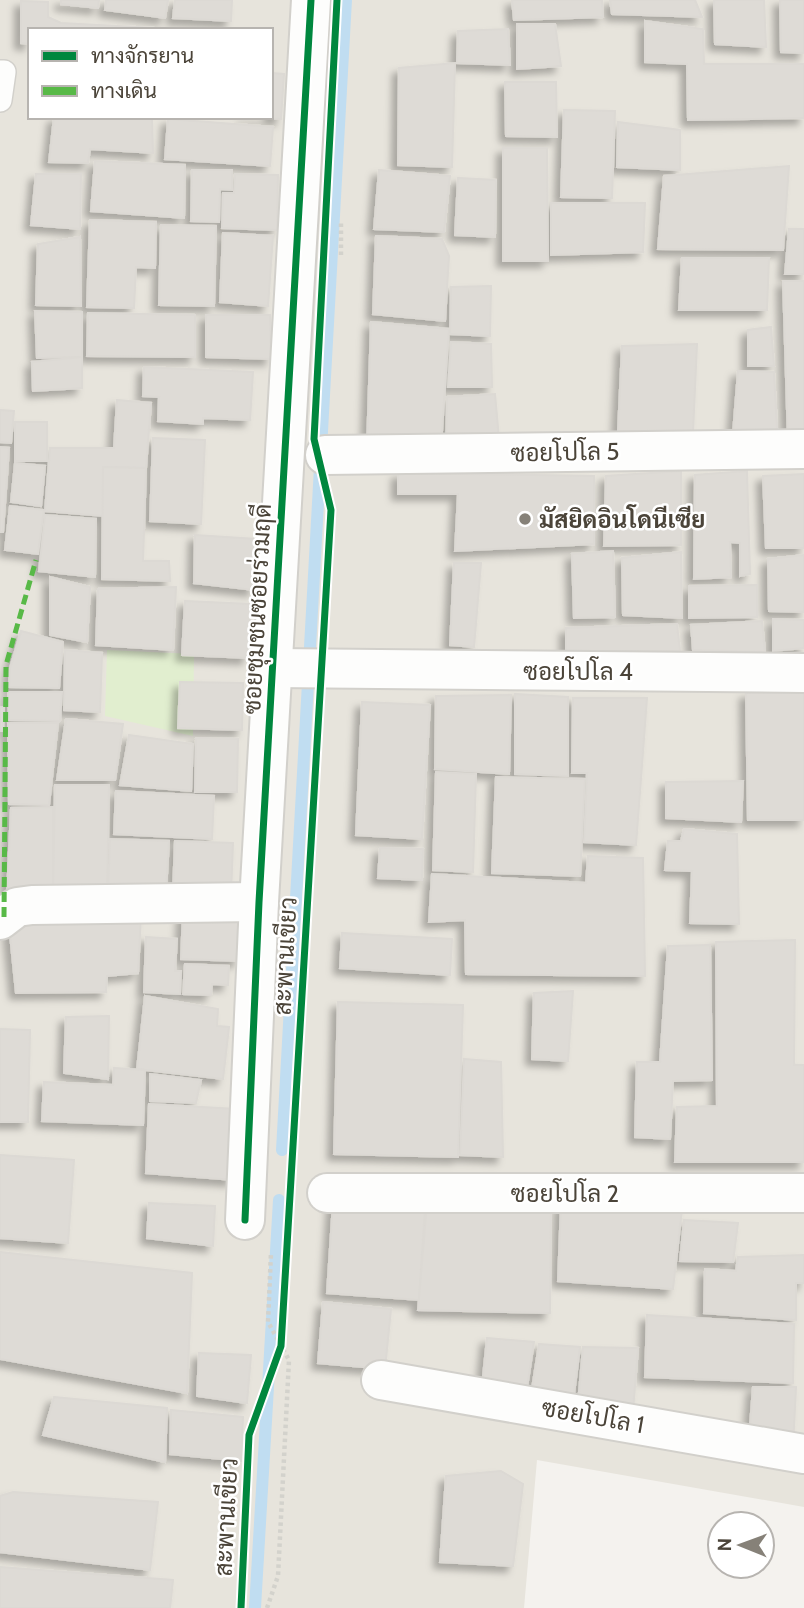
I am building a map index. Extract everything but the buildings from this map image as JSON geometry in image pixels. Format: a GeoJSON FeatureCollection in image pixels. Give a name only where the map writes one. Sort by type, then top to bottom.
{"type":"FeatureCollection","features":[{"type":"Feature","properties":{"kind":"street","name":"ซอยชุมชนซอยร่วมฤดี"},"geometry":{"type":"LineString","coordinates":[[245,1220],[259,902],[286,668],[311,0]]}},
{"type":"Feature","properties":{"kind":"street","name":"ซอยโปโล 5"},"geometry":{"type":"LineString","coordinates":[[325,455],[804,449]]}},
{"type":"Feature","properties":{"kind":"street","name":"ซอยโปโล 4"},"geometry":{"type":"LineString","coordinates":[[286,668],[804,673]]}},
{"type":"Feature","properties":{"kind":"street"},"geometry":{"type":"LineString","coordinates":[[0,920],[17,907],[32,905],[259,902]]}},
{"type":"Feature","properties":{"kind":"street","name":"ซอยโปโล 2"},"geometry":{"type":"LineString","coordinates":[[327,1193],[804,1193]]}},
{"type":"Feature","properties":{"kind":"street","name":"ซอยโปโล 1"},"geometry":{"type":"LineString","coordinates":[[382,1380],[804,1454]]}},
{"type":"Feature","properties":{"kind":"lane"},"geometry":{"type":"LineString","coordinates":[[0,72],[4,72],[0,100]]}},
{"type":"Feature","properties":{"kind":"path"},"geometry":{"type":"LineString","coordinates":[[276,1358],[282,1332]]}},
{"type":"Feature","properties":{"kind":"shaded area"},"geometry":{"type":"Polygon","coordinates":[[[0,0],[804,0],[804,1507],[537,1460],[524,1608],[0,1608],[0,114],[6,63],[0,62],[0,0]]]}},
{"type":"Feature","properties":{"kind":"green space"},"geometry":{"type":"Polygon","coordinates":[[[107,650],[194,654],[193,736],[105,716],[107,650]]]}},
{"type":"Feature","properties":{"kind":"waterway"},"geometry":{"type":"LineString","coordinates":[[282,1150],[346,0]]}},
{"type":"Feature","properties":{"kind":"waterway"},"geometry":{"type":"LineString","coordinates":[[255,1608],[279,1200]]}},
{"type":"Feature","properties":{"kind":"marked path"},"geometry":{"type":"LineString","coordinates":[[4,917],[6,665],[36,560]]}},
{"type":"Feature","properties":{"kind":"cycle path","name":"สะพานเขียว"},"geometry":{"type":"LineString","coordinates":[[245,1220],[259,902],[311,0]]}},
{"type":"Feature","properties":{"kind":"cycle path","name":"สะพานเขียว"},"geometry":{"type":"LineString","coordinates":[[241,1608],[249,1435],[281,1346],[331,510],[314,439],[337,0]]}},
{"type":"Feature","properties":{"kind":"place","name":"มัสยิดอินโดนีเซีย"},"geometry":{"type":"Point","coordinates":[525,519]}}]}
